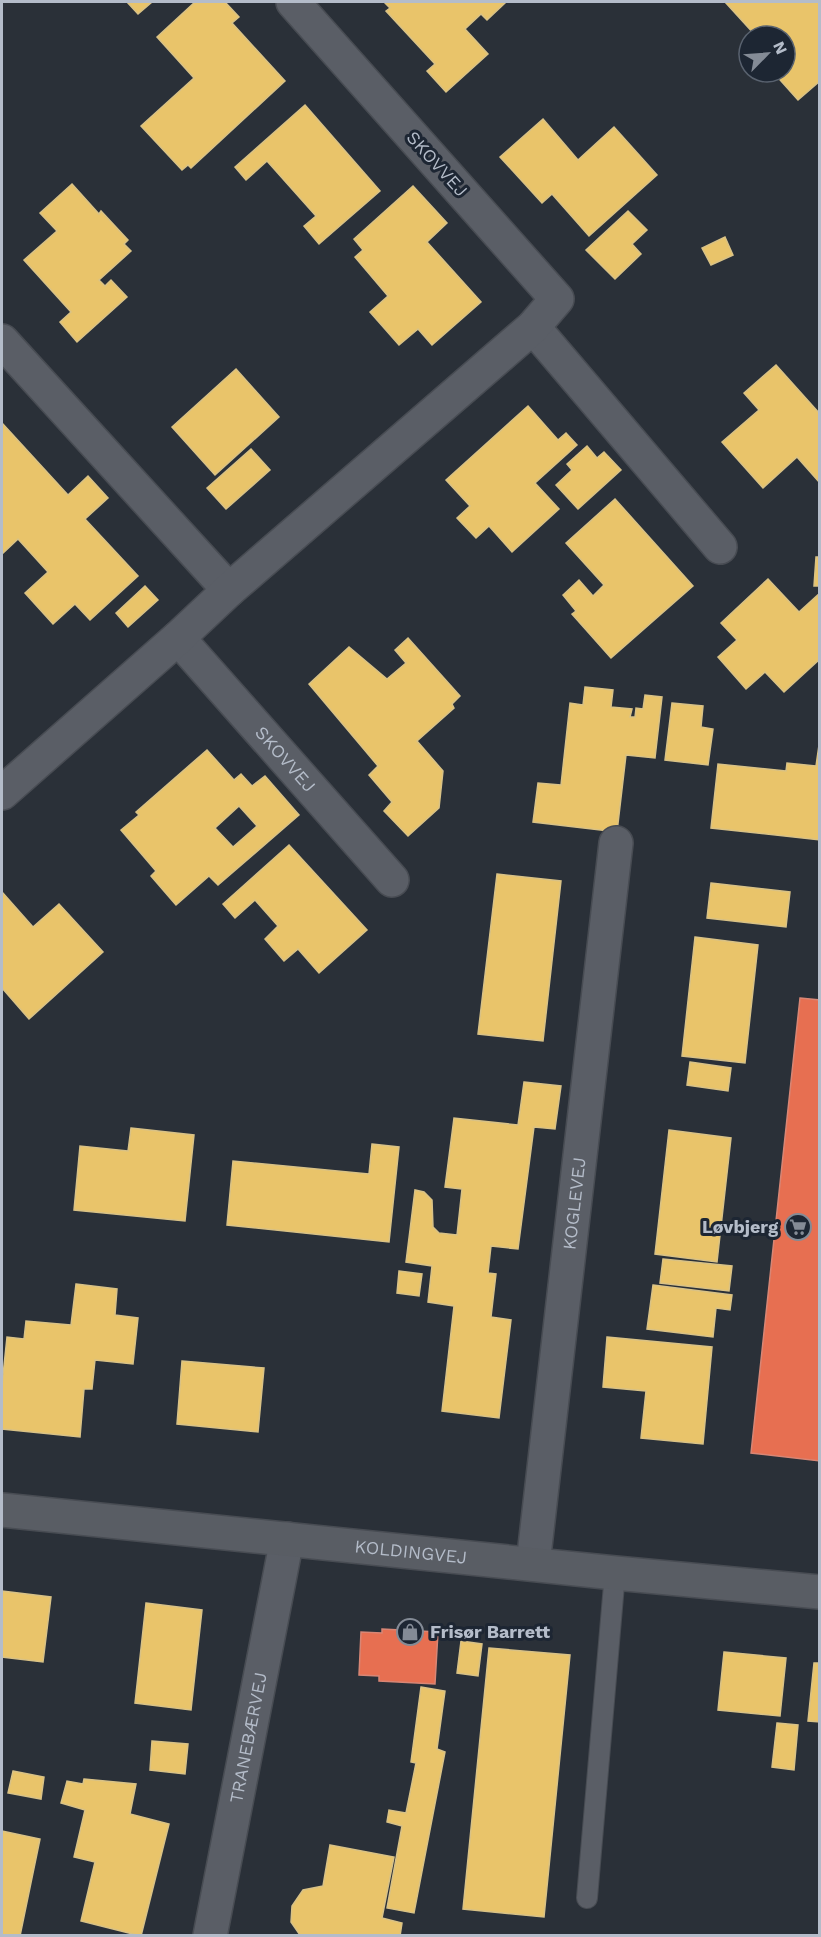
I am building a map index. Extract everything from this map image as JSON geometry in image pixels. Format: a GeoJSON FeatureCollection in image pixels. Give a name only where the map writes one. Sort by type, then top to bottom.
{"type":"FeatureCollection","features":[{"type":"Feature","properties":{"kind":"street","name":"SKOVVEJ"},"geometry":{"type":"LineString","coordinates":[[2,793],[229,590],[533,327],[557,299],[293,2]]}},
{"type":"Feature","properties":{"kind":"street"},"geometry":{"type":"LineString","coordinates":[[533,327],[720,547]]}},
{"type":"Feature","properties":{"kind":"street"},"geometry":{"type":"LineString","coordinates":[[2,341],[229,590]]}},
{"type":"Feature","properties":{"kind":"street","name":"SKOVVEJ"},"geometry":{"type":"LineString","coordinates":[[178,638],[392,880]]}},
{"type":"Feature","properties":{"kind":"street","name":"KOGLEVEJ"},"geometry":{"type":"LineString","coordinates":[[533,1564],[616,843]]}},
{"type":"Feature","properties":{"kind":"street","name":"KOLDINGVEJ"},"geometry":{"type":"LineString","coordinates":[[2,1510],[819,1592]]}},
{"type":"Feature","properties":{"kind":"street","name":"TRANEBÆRVEJ"},"geometry":{"type":"LineString","coordinates":[[210,1935],[287,1539]]}},
{"type":"Feature","properties":{"kind":"lane"},"geometry":{"type":"LineString","coordinates":[[587,1898],[615,1573]]}},
{"type":"Feature","properties":{"kind":"building: Homes"},"geometry":{"type":"Polygon","coordinates":[[[127,2],[152,2],[138,14],[127,2]]]}},
{"type":"Feature","properties":{"kind":"building: Homes"},"geometry":{"type":"Polygon","coordinates":[[[195,2],[225,2],[239,17],[232,23],[285,81],[191,168],[188,165],[182,170],[141,126],[194,78],[157,37],[195,2]]]}},
{"type":"Feature","properties":{"kind":"building: Homes"},"geometry":{"type":"Polygon","coordinates":[[[384,2],[505,3],[487,20],[481,14],[465,29],[488,54],[446,92],[427,71],[435,64],[386,11],[390,8],[384,2]]]}},
{"type":"Feature","properties":{"kind":"building: Homes"},"geometry":{"type":"Polygon","coordinates":[[[725,2],[820,2],[820,81],[798,100],[784,84],[797,84],[797,24],[745,24],[725,2]]]}},
{"type":"Feature","properties":{"kind":"building: Homes"},"geometry":{"type":"Polygon","coordinates":[[[305,105],[380,191],[319,244],[304,226],[316,216],[267,161],[246,180],[235,167],[305,105]]]}},
{"type":"Feature","properties":{"kind":"building: Homes"},"geometry":{"type":"Polygon","coordinates":[[[543,119],[578,160],[614,127],[657,175],[589,236],[552,194],[542,203],[500,157],[543,119]]]}},
{"type":"Feature","properties":{"kind":"building: Homes"},"geometry":{"type":"Polygon","coordinates":[[[72,184],[99,214],[101,211],[128,240],[124,244],[131,251],[99,280],[105,286],[111,280],[127,297],[77,342],[60,322],[71,312],[24,260],[57,231],[40,213],[72,184]]]}},
{"type":"Feature","properties":{"kind":"building: Homes"},"geometry":{"type":"Polygon","coordinates":[[[413,186],[447,223],[427,242],[481,302],[432,345],[418,329],[399,345],[370,312],[388,296],[355,257],[363,250],[354,239],[413,186]]]}},
{"type":"Feature","properties":{"kind":"building: Homes"},"geometry":{"type":"Polygon","coordinates":[[[628,211],[647,230],[632,244],[641,254],[615,279],[586,250],[628,211]]]}},
{"type":"Feature","properties":{"kind":"building: Homes"},"geometry":{"type":"Polygon","coordinates":[[[725,237],[733,255],[711,265],[702,248],[725,237]]]}},
{"type":"Feature","properties":{"kind":"building: Homes"},"geometry":{"type":"Polygon","coordinates":[[[776,365],[820,414],[820,483],[797,457],[763,488],[722,442],[759,410],[744,393],[776,365]]]}},
{"type":"Feature","properties":{"kind":"building: Homes"},"geometry":{"type":"Polygon","coordinates":[[[236,369],[279,417],[215,475],[172,427],[236,369]]]}},
{"type":"Feature","properties":{"kind":"building: Homes"},"geometry":{"type":"Polygon","coordinates":[[[528,406],[558,440],[566,433],[577,445],[535,483],[559,509],[512,552],[489,526],[476,538],[457,518],[470,506],[446,480],[528,406]]]}},
{"type":"Feature","properties":{"kind":"building: Homes"},"geometry":{"type":"Polygon","coordinates":[[[2,423],[68,495],[88,476],[108,498],[85,519],[138,576],[90,620],[75,604],[53,624],[25,593],[48,572],[18,539],[2,554],[2,423]]]}},
{"type":"Feature","properties":{"kind":"building: Homes"},"geometry":{"type":"Polygon","coordinates":[[[587,446],[597,458],[604,452],[621,470],[578,509],[556,485],[572,470],[567,464],[587,446]]]}},
{"type":"Feature","properties":{"kind":"building: Homes"},"geometry":{"type":"Polygon","coordinates":[[[251,449],[270,470],[226,509],[207,488],[251,449]]]}},
{"type":"Feature","properties":{"kind":"building: Homes"},"geometry":{"type":"Polygon","coordinates":[[[615,499],[693,586],[611,658],[572,614],[576,611],[563,595],[579,580],[593,596],[604,585],[566,543],[615,499]]]}},
{"type":"Feature","properties":{"kind":"building: Homes"},"geometry":{"type":"Polygon","coordinates":[[[816,557],[820,557],[820,586],[814,586],[816,557]]]}},
{"type":"Feature","properties":{"kind":"building: Homes"},"geometry":{"type":"Polygon","coordinates":[[[768,579],[799,612],[820,593],[820,659],[784,692],[765,672],[746,689],[718,657],[737,640],[721,623],[768,579]]]}},
{"type":"Feature","properties":{"kind":"building: Homes"},"geometry":{"type":"Polygon","coordinates":[[[145,586],[158,600],[128,627],[116,613],[145,586]]]}},
{"type":"Feature","properties":{"kind":"building: Homes"},"geometry":{"type":"Polygon","coordinates":[[[408,638],[460,696],[452,704],[454,708],[417,741],[443,771],[439,808],[408,836],[384,811],[392,802],[369,775],[378,766],[309,684],[349,647],[387,679],[406,663],[395,650],[408,638]]]}},
{"type":"Feature","properties":{"kind":"building: Homes"},"geometry":{"type":"Polygon","coordinates":[[[585,687],[613,690],[611,707],[632,709],[630,717],[635,717],[636,708],[643,709],[645,695],[662,697],[655,758],[626,755],[617,832],[533,822],[538,783],[561,785],[570,703],[583,705],[585,687]]]}},
{"type":"Feature","properties":{"kind":"building: Homes"},"geometry":{"type":"Polygon","coordinates":[[[672,703],[703,706],[701,727],[713,729],[708,765],[665,760],[672,703]]]}},
{"type":"Feature","properties":{"kind":"building: Homes"},"geometry":{"type":"Polygon","coordinates":[[[820,738],[820,840],[711,828],[718,764],[786,771],[787,763],[816,766],[820,738]]]}},
{"type":"Feature","properties":{"kind":"building: Homes"},"geometry":{"type":"Polygon","coordinates":[[[207,750],[234,780],[241,774],[252,786],[265,776],[299,815],[218,885],[209,876],[176,905],[151,876],[156,871],[121,830],[139,815],[136,812],[207,750]],[[239,806],[215,828],[233,847],[257,826],[239,806]]]}},
{"type":"Feature","properties":{"kind":"building: Homes"},"geometry":{"type":"Polygon","coordinates":[[[289,845],[367,930],[319,973],[298,949],[284,961],[265,939],[278,926],[255,900],[235,918],[223,904],[289,845]]]}},
{"type":"Feature","properties":{"kind":"building: Homes"},"geometry":{"type":"Polygon","coordinates":[[[497,874],[561,881],[543,1041],[478,1034],[497,874]]]}},
{"type":"Feature","properties":{"kind":"building: Homes"},"geometry":{"type":"Polygon","coordinates":[[[711,883],[790,892],[786,927],[707,918],[711,883]]]}},
{"type":"Feature","properties":{"kind":"building: Homes"},"geometry":{"type":"Polygon","coordinates":[[[2,892],[33,927],[59,904],[103,952],[29,1019],[2,988],[2,892]]]}},
{"type":"Feature","properties":{"kind":"building: Homes"},"geometry":{"type":"Polygon","coordinates":[[[695,937],[758,945],[745,1063],[682,1056],[695,937]]]}},
{"type":"Feature","properties":{"kind":"building: Homes"},"geometry":{"type":"Polygon","coordinates":[[[690,1062],[731,1068],[728,1091],[687,1085],[690,1062]]]}},
{"type":"Feature","properties":{"kind":"building: Homes"},"geometry":{"type":"Polygon","coordinates":[[[524,1082],[561,1086],[555,1129],[534,1127],[518,1249],[491,1246],[488,1273],[496,1274],[491,1317],[511,1320],[499,1418],[442,1411],[454,1306],[428,1302],[432,1266],[406,1262],[415,1190],[424,1192],[432,1200],[433,1227],[439,1233],[457,1235],[462,1189],[445,1187],[454,1118],[518,1125],[524,1082]]]}},
{"type":"Feature","properties":{"kind":"building: Homes"},"geometry":{"type":"Polygon","coordinates":[[[131,1128],[194,1135],[185,1221],[74,1210],[80,1146],[128,1151],[131,1128]]]}},
{"type":"Feature","properties":{"kind":"building: Homes"},"geometry":{"type":"Polygon","coordinates":[[[669,1130],[731,1138],[717,1262],[655,1254],[669,1130]]]}},
{"type":"Feature","properties":{"kind":"building: Homes"},"geometry":{"type":"Polygon","coordinates":[[[372,1144],[399,1147],[389,1242],[227,1225],[233,1161],[369,1174],[372,1144]]]}},
{"type":"Feature","properties":{"kind":"building: Homes"},"geometry":{"type":"Polygon","coordinates":[[[663,1259],[732,1266],[729,1291],[660,1283],[663,1259]]]}},
{"type":"Feature","properties":{"kind":"building: Homes"},"geometry":{"type":"Polygon","coordinates":[[[399,1271],[422,1274],[419,1296],[397,1293],[399,1271]]]}},
{"type":"Feature","properties":{"kind":"building: Homes"},"geometry":{"type":"Polygon","coordinates":[[[76,1284],[117,1289],[115,1315],[138,1318],[133,1364],[95,1360],[92,1389],[84,1389],[80,1437],[2,1429],[2,1385],[7,1337],[24,1339],[26,1321],[71,1325],[76,1284]]]}},
{"type":"Feature","properties":{"kind":"building: Homes"},"geometry":{"type":"Polygon","coordinates":[[[653,1285],[732,1295],[730,1310],[716,1308],[713,1337],[647,1329],[653,1285]]]}},
{"type":"Feature","properties":{"kind":"building: Homes"},"geometry":{"type":"Polygon","coordinates":[[[607,1337],[712,1347],[703,1444],[641,1438],[646,1391],[603,1387],[607,1337]]]}},
{"type":"Feature","properties":{"kind":"building: Homes"},"geometry":{"type":"Polygon","coordinates":[[[182,1361],[264,1368],[258,1432],[177,1424],[182,1361]]]}},
{"type":"Feature","properties":{"kind":"building: Homes"},"geometry":{"type":"Polygon","coordinates":[[[2,1591],[51,1597],[43,1662],[2,1657],[2,1591]]]}},
{"type":"Feature","properties":{"kind":"building: Homes"},"geometry":{"type":"Polygon","coordinates":[[[146,1603],[202,1610],[191,1710],[135,1703],[146,1603]]]}},
{"type":"Feature","properties":{"kind":"building: Homes"},"geometry":{"type":"Polygon","coordinates":[[[461,1641],[482,1644],[478,1676],[457,1673],[461,1641]]]}},
{"type":"Feature","properties":{"kind":"building: Homes"},"geometry":{"type":"Polygon","coordinates":[[[489,1648],[570,1655],[544,1917],[463,1909],[489,1648]]]}},
{"type":"Feature","properties":{"kind":"building: Homes"},"geometry":{"type":"Polygon","coordinates":[[[724,1652],[786,1658],[780,1716],[718,1710],[724,1652]]]}},
{"type":"Feature","properties":{"kind":"building: Homes"},"geometry":{"type":"Polygon","coordinates":[[[814,1663],[820,1663],[820,1722],[808,1721],[814,1663]]]}},
{"type":"Feature","properties":{"kind":"building: Homes"},"geometry":{"type":"Polygon","coordinates":[[[421,1687],[445,1691],[437,1749],[445,1752],[414,1913],[387,1908],[402,1826],[387,1822],[389,1810],[406,1813],[416,1763],[411,1762],[421,1687]]]}},
{"type":"Feature","properties":{"kind":"building: Homes"},"geometry":{"type":"Polygon","coordinates":[[[777,1723],[798,1725],[794,1770],[772,1767],[777,1723]]]}},
{"type":"Feature","properties":{"kind":"building: Homes"},"geometry":{"type":"Polygon","coordinates":[[[152,1741],[188,1744],[185,1774],[150,1770],[152,1741]]]}},
{"type":"Feature","properties":{"kind":"building: Homes"},"geometry":{"type":"Polygon","coordinates":[[[13,1771],[44,1777],[41,1799],[8,1793],[13,1771]]]}},
{"type":"Feature","properties":{"kind":"building: Homes"},"geometry":{"type":"Polygon","coordinates":[[[84,1779],[136,1784],[130,1814],[169,1824],[141,1936],[81,1921],[95,1862],[74,1857],[85,1810],[61,1803],[67,1781],[83,1784],[84,1779]]]}},
{"type":"Feature","properties":{"kind":"building: Homes"},"geometry":{"type":"Polygon","coordinates":[[[2,1831],[40,1839],[20,1936],[2,1936],[2,1831]]]}},
{"type":"Feature","properties":{"kind":"building: Homes"},"geometry":{"type":"Polygon","coordinates":[[[330,1845],[394,1857],[382,1918],[402,1923],[400,1936],[300,1935],[291,1922],[292,1906],[303,1890],[323,1886],[330,1845]]]}},
{"type":"Feature","properties":{"kind":"building: Shops","name":"Løvbjerg"},"geometry":{"type":"Polygon","coordinates":[[[800,998],[820,1000],[820,1461],[751,1453],[800,998]]]}},
{"type":"Feature","properties":{"kind":"building: Shops"},"geometry":{"type":"Polygon","coordinates":[[[382,1629],[438,1632],[435,1684],[379,1681],[379,1676],[359,1675],[361,1632],[382,1633],[382,1629]]]}},
{"type":"Feature","properties":{"kind":"place","name":"Løvbjerg"},"geometry":{"type":"Point","coordinates":[798,1227]}},
{"type":"Feature","properties":{"kind":"place","name":"Frisør Barrett"},"geometry":{"type":"Point","coordinates":[410,1632]}}]}
